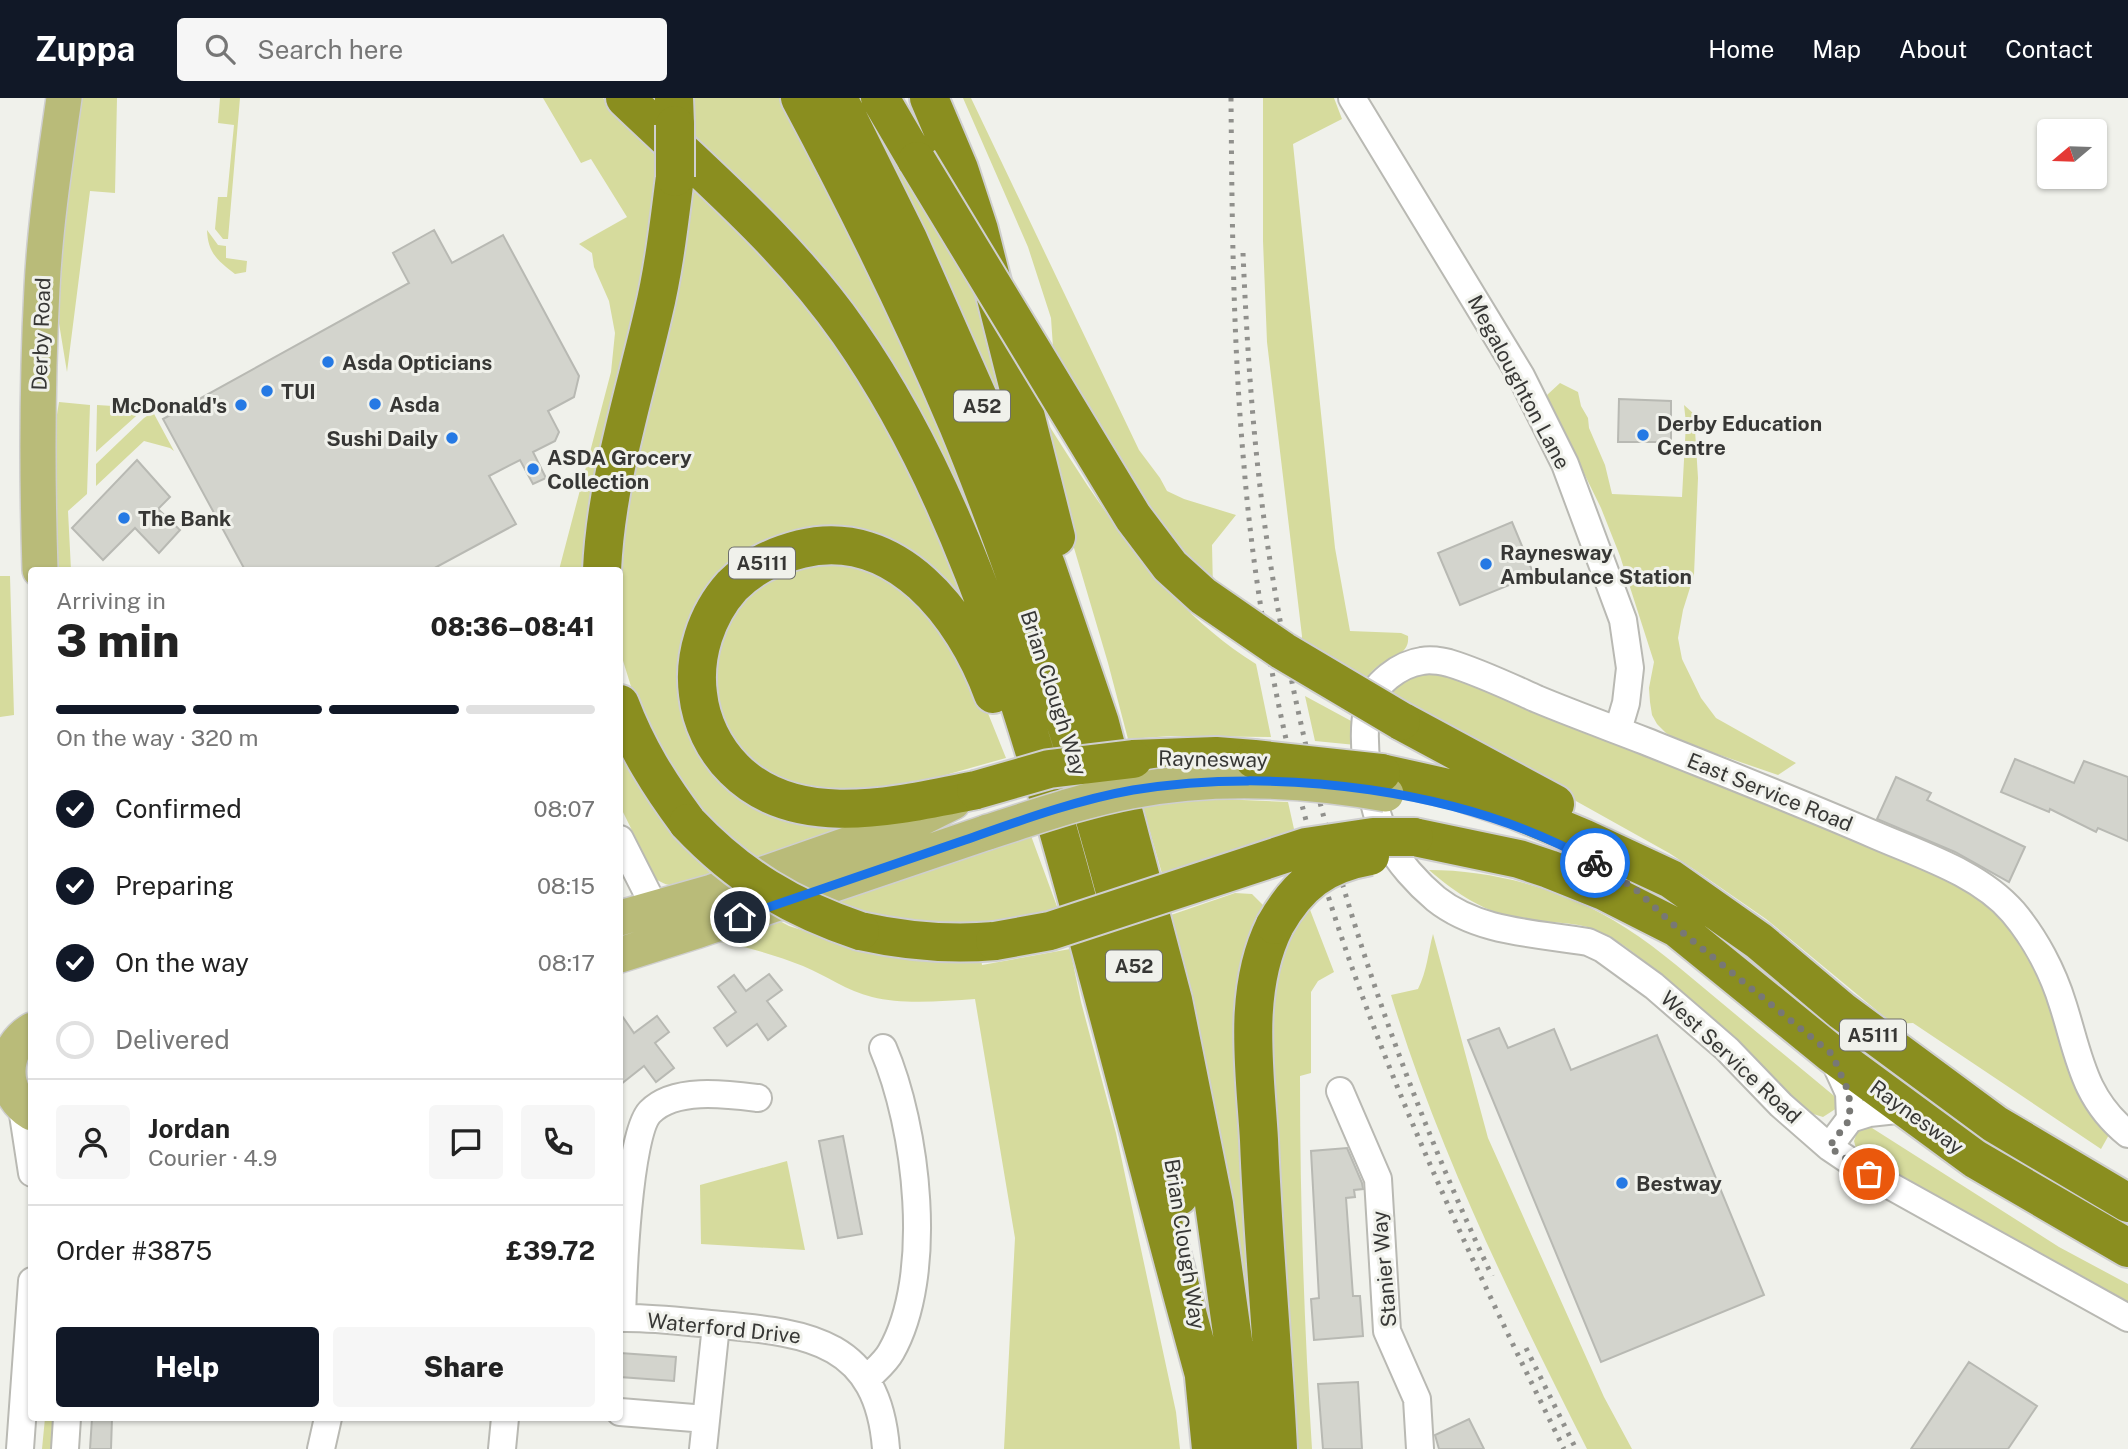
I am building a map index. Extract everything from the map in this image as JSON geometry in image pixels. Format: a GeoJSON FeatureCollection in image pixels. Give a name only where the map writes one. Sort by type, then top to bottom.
{"type":"FeatureCollection","features":[{"type":"Feature","properties":{"kind":"highway"},"geometry":{"type":"LineString","coordinates":[[625,98],[724,190],[820,292],[864,354],[900,412],[954,526],[1031,738],[1068,866],[1206,1382]]}},
{"type":"Feature","properties":{"kind":"highway","name":"Brian Clough Way"},"geometry":{"type":"LineString","coordinates":[[800,98],[905,306],[959,427],[1011,562],[1097,823],[1135,970],[1177,1186],[1206,1382],[1211,1449]]}},
{"type":"Feature","properties":{"kind":"highway","name":"Brian Clough Way"},"geometry":{"type":"LineString","coordinates":[[838,98],[908,239],[979,398],[1046,565],[1100,723],[1173,1000],[1216,1216],[1245,1449]]}},
{"type":"Feature","properties":{"kind":"highway"},"geometry":{"type":"LineString","coordinates":[[880,98],[1133,517],[1170,566],[1203,596],[1304,663],[1401,720],[1603,830],[1671,879]]}},
{"type":"Feature","properties":{"kind":"highway"},"geometry":{"type":"LineString","coordinates":[[929,98],[959,169],[979,230],[1042,476],[1100,723]]}},
{"type":"Feature","properties":{"kind":"highway"},"geometry":{"type":"LineString","coordinates":[[602,567],[611,487],[654,312],[667,246],[674,177],[674,111]]}},
{"type":"Feature","properties":{"kind":"highway","name":"A5111"},"geometry":{"type":"LineString","coordinates":[[976,790],[921,801],[845,808],[790,803],[749,783],[724,759],[713,743],[699,703],[696,683],[703,636],[713,614],[731,588],[747,572],[763,562],[795,551],[826,546],[861,549],[880,554],[912,573],[936,597],[973,651],[991,688],[1021,768],[1068,866]]}},
{"type":"Feature","properties":{"kind":"highway","name":"A5111"},"geometry":{"type":"LineString","coordinates":[[623,712],[653,775],[688,823],[715,850],[759,885],[832,922],[892,938],[931,942],[995,941],[1050,931],[1306,847],[1373,837],[1430,843],[1519,859],[1604,891],[1677,928]]}},
{"type":"Feature","properties":{"kind":"highway","name":"Raynesway"},"geometry":{"type":"LineString","coordinates":[[976,790],[1049,769],[1169,756],[1216,756],[1269,760],[1379,784],[1457,790],[1516,810],[1671,879],[1759,941],[1853,1019],[1984,1116],[2128,1203]]}},
{"type":"Feature","properties":{"kind":"highway"},"geometry":{"type":"LineString","coordinates":[[1278,1449],[1254,1043],[1257,977],[1263,952],[1275,926],[1297,893],[1321,872],[1343,862],[1430,843]]}},
{"type":"Feature","properties":{"kind":"highway","name":"Raynesway"},"geometry":{"type":"LineString","coordinates":[[1677,928],[1832,1054],[1975,1159],[2128,1248]]}},
{"type":"Feature","properties":{"kind":"main road","name":"Derby Road"},"geometry":{"type":"LineString","coordinates":[[40,567],[37,470],[42,286],[64,98]]}},
{"type":"Feature","properties":{"kind":"main road","name":"Raynesway"},"geometry":{"type":"LineString","coordinates":[[623,953],[696,932],[1054,811],[1131,790],[1208,782],[1276,781],[1338,786],[1379,784],[1496,819],[1568,849],[1634,888],[1677,928]]}},
{"type":"Feature","properties":{"kind":"main road","name":"Raynesway"},"geometry":{"type":"LineString","coordinates":[[623,917],[712,891],[915,821],[976,790]]}},
{"type":"Feature","properties":{"kind":"main road"},"geometry":{"type":"LineString","coordinates":[[13,1046],[6,1058],[4,1075],[18,1107]]}},
{"type":"Feature","properties":{"kind":"street","name":"Megaloughton Lane"},"geometry":{"type":"LineString","coordinates":[[1352,98],[1521,376],[1565,464],[1623,620],[1630,668],[1626,703],[1618,730]]}},
{"type":"Feature","properties":{"kind":"street","name":"East Service Road"},"geometry":{"type":"LineString","coordinates":[[1379,784],[1365,727],[1368,705],[1378,687],[1406,666],[1421,661],[1449,663],[1925,855],[1963,874],[2013,912],[2043,958],[2062,1002],[2075,1053],[2092,1093],[2128,1134]]}},
{"type":"Feature","properties":{"kind":"street","name":"West Service Road"},"geometry":{"type":"LineString","coordinates":[[1379,784],[1378,818],[1388,843],[1436,899],[1464,917],[1482,924],[1588,942],[1603,949],[1654,986],[1717,1040],[1781,1105],[1829,1147],[1869,1174],[2128,1318]]}},
{"type":"Feature","properties":{"kind":"street"},"geometry":{"type":"LineString","coordinates":[[623,845],[655,908]]}},
{"type":"Feature","properties":{"kind":"street"},"geometry":{"type":"LineString","coordinates":[[866,1380],[886,1360],[896,1340],[912,1292],[918,1245],[911,1153],[893,1071],[883,1048]]}},
{"type":"Feature","properties":{"kind":"street"},"geometry":{"type":"LineString","coordinates":[[1832,1054],[1849,1093],[1850,1119]]}},
{"type":"Feature","properties":{"kind":"street","name":"Stanier Way"},"geometry":{"type":"LineString","coordinates":[[1340,1091],[1378,1180],[1387,1331],[1417,1399],[1420,1449]]}},
{"type":"Feature","properties":{"kind":"street"},"geometry":{"type":"LineString","coordinates":[[623,1281],[626,1182],[639,1131],[650,1112],[668,1100],[714,1092],[758,1098]]}},
{"type":"Feature","properties":{"kind":"street"},"geometry":{"type":"LineString","coordinates":[[18,1107],[28,1154]]}},
{"type":"Feature","properties":{"kind":"street"},"geometry":{"type":"LineString","coordinates":[[1829,1147],[1850,1119],[1869,1113],[1906,1109]]}},
{"type":"Feature","properties":{"kind":"street","name":"Waterford Drive"},"geometry":{"type":"LineString","coordinates":[[623,1318],[764,1329],[809,1338],[845,1357],[866,1380],[881,1413],[886,1449]]}},
{"type":"Feature","properties":{"kind":"street"},"geometry":{"type":"LineString","coordinates":[[703,1449],[716,1325]]}},
{"type":"Feature","properties":{"kind":"street"},"geometry":{"type":"LineString","coordinates":[[20,1449],[28,1365]]}},
{"type":"Feature","properties":{"kind":"street"},"geometry":{"type":"LineString","coordinates":[[623,1412],[706,1419]]}},
{"type":"Feature","properties":{"kind":"street"},"geometry":{"type":"LineString","coordinates":[[65,1449],[67,1421]]}},
{"type":"Feature","properties":{"kind":"street"},"geometry":{"type":"LineString","coordinates":[[321,1449],[327,1421]]}},
{"type":"Feature","properties":{"kind":"street"},"geometry":{"type":"LineString","coordinates":[[502,1449],[505,1421]]}},
{"type":"Feature","properties":{"kind":"green space"},"geometry":{"type":"Polygon","coordinates":[[[82,98],[117,98],[115,193],[90,191],[67,372],[56,305],[69,170],[82,98]]]}},
{"type":"Feature","properties":{"kind":"green space"},"geometry":{"type":"Polygon","coordinates":[[[220,98],[240,98],[228,239],[223,239],[215,229],[218,197],[227,197],[234,125],[218,123],[220,98]]]}},
{"type":"Feature","properties":{"kind":"green space"},"geometry":{"type":"Polygon","coordinates":[[[543,98],[603,98],[658,158],[649,255],[589,567],[560,567],[611,372],[615,333],[609,301],[594,267],[592,253],[579,244],[627,217],[591,159],[581,163],[543,98]]]}},
{"type":"Feature","properties":{"kind":"green space"},"geometry":{"type":"Polygon","coordinates":[[[689,98],[786,98],[907,342],[1044,696],[931,441],[691,146],[689,98]]]}},
{"type":"Feature","properties":{"kind":"green space"},"geometry":{"type":"Polygon","coordinates":[[[851,98],[862,98],[996,333],[1040,512],[851,98]]]}},
{"type":"Feature","properties":{"kind":"green space"},"geometry":{"type":"Polygon","coordinates":[[[963,98],[971,98],[1139,450],[1167,491],[1236,515],[1212,545],[1213,589],[1175,549],[1054,362],[1051,318],[1028,247],[963,98]]]}},
{"type":"Feature","properties":{"kind":"green space"},"geometry":{"type":"Polygon","coordinates":[[[1263,98],[1334,98],[1342,119],[1293,144],[1335,548],[1350,631],[1401,633],[1408,636],[1403,651],[1375,668],[1360,689],[1301,643],[1267,342],[1263,241],[1263,98]]]}},
{"type":"Feature","properties":{"kind":"green space"},"geometry":{"type":"Polygon","coordinates":[[[690,180],[777,264],[850,356],[905,448],[972,613],[909,553],[730,574],[696,734],[856,830],[756,863],[693,807],[638,709],[623,661],[623,567],[618,567],[617,530],[690,180]]]}},
{"type":"Feature","properties":{"kind":"green space"},"geometry":{"type":"Polygon","coordinates":[[[207,230],[218,245],[226,246],[226,258],[247,261],[246,272],[235,274],[218,260],[209,245],[207,230]]]}},
{"type":"Feature","properties":{"kind":"green space"},"geometry":{"type":"Polygon","coordinates":[[[1560,383],[1578,392],[1589,428],[1605,465],[1612,494],[1682,497],[1686,423],[1684,405],[1694,414],[1698,478],[1694,575],[1678,638],[1682,659],[1701,698],[1716,718],[1796,763],[1778,775],[1682,742],[1657,724],[1652,715],[1649,688],[1654,662],[1620,556],[1601,508],[1547,395],[1560,383]]]}},
{"type":"Feature","properties":{"kind":"green space"},"geometry":{"type":"Polygon","coordinates":[[[59,402],[90,405],[87,494],[68,511],[71,567],[53,567],[51,451],[59,402]]]}},
{"type":"Feature","properties":{"kind":"green space"},"geometry":{"type":"Polygon","coordinates":[[[97,405],[145,408],[96,452],[97,405]]]}},
{"type":"Feature","properties":{"kind":"green space"},"geometry":{"type":"Polygon","coordinates":[[[1040,411],[1109,516],[1161,583],[1190,613],[1256,664],[1271,737],[1171,736],[1128,739],[1069,531],[1040,411]]]}},
{"type":"Feature","properties":{"kind":"green space"},"geometry":{"type":"Polygon","coordinates":[[[153,412],[174,451],[144,441],[96,486],[96,464],[153,412]]]}},
{"type":"Feature","properties":{"kind":"green space"},"geometry":{"type":"Polygon","coordinates":[[[834,555],[915,590],[981,696],[1006,758],[924,781],[856,796],[765,780],[720,727],[713,650],[755,583],[834,555]]]}},
{"type":"Feature","properties":{"kind":"green space"},"geometry":{"type":"Polygon","coordinates":[[[0,576],[10,576],[14,715],[0,717],[0,576]]]}},
{"type":"Feature","properties":{"kind":"green space"},"geometry":{"type":"Polygon","coordinates":[[[1434,672],[1448,674],[1931,869],[1963,889],[2006,925],[2029,955],[2048,997],[2074,1083],[2110,1133],[2101,1149],[1913,1023],[1893,1024],[1766,919],[1669,853],[1388,696],[1406,680],[1434,672]]]}},
{"type":"Feature","properties":{"kind":"green space"},"geometry":{"type":"Polygon","coordinates":[[[1305,696],[1377,735],[1376,747],[1315,741],[1305,696]]]}},
{"type":"Feature","properties":{"kind":"green space"},"geometry":{"type":"Polygon","coordinates":[[[623,749],[691,851],[711,874],[677,886],[656,879],[623,812],[623,749]]]}},
{"type":"Feature","properties":{"kind":"green space"},"geometry":{"type":"Polygon","coordinates":[[[1196,798],[1288,802],[1296,838],[1163,877],[1142,804],[1196,798]]]}},
{"type":"Feature","properties":{"kind":"green space"},"geometry":{"type":"Polygon","coordinates":[[[1030,833],[1059,912],[967,927],[895,922],[823,899],[1030,833]]]}},
{"type":"Feature","properties":{"kind":"green space"},"geometry":{"type":"Polygon","coordinates":[[[1429,870],[1476,873],[1524,883],[1571,899],[1613,920],[1664,955],[1839,1100],[1837,1108],[1823,1117],[1807,1112],[1684,996],[1642,959],[1615,940],[1587,927],[1522,919],[1496,912],[1461,894],[1429,870]]]}},
{"type":"Feature","properties":{"kind":"green space"},"geometry":{"type":"Polygon","coordinates":[[[1235,893],[1252,894],[1265,907],[1260,1360],[1249,1362],[1171,923],[1171,915],[1235,893]]]}},
{"type":"Feature","properties":{"kind":"green space"},"geometry":{"type":"Polygon","coordinates":[[[1307,902],[1334,972],[1318,981],[1311,992],[1311,1073],[1300,1076],[1303,1263],[1312,1449],[1295,1449],[1270,1113],[1272,976],[1307,902]]]}},
{"type":"Feature","properties":{"kind":"green space"},"geometry":{"type":"Polygon","coordinates":[[[774,918],[789,926],[855,947],[981,958],[982,965],[1070,949],[1081,1002],[1116,1133],[1176,1412],[1180,1449],[1004,1449],[1015,1238],[975,999],[910,1002],[872,997],[792,962],[715,941],[774,918]]]}},
{"type":"Feature","properties":{"kind":"green space"},"geometry":{"type":"Polygon","coordinates":[[[1433,934],[1488,1138],[1604,1397],[1632,1449],[1587,1449],[1479,1226],[1431,1112],[1391,995],[1418,989],[1433,934]]]}},
{"type":"Feature","properties":{"kind":"green space"},"geometry":{"type":"Polygon","coordinates":[[[1861,1121],[2059,1247],[2128,1284],[2128,1305],[1858,1155],[1854,1141],[1861,1121]]]}},
{"type":"Feature","properties":{"kind":"green space"},"geometry":{"type":"Polygon","coordinates":[[[787,1161],[805,1250],[701,1244],[700,1185],[787,1161]]]}},
{"type":"Feature","properties":{"kind":"green space"},"geometry":{"type":"Polygon","coordinates":[[[45,1421],[59,1421],[56,1449],[42,1449],[45,1421]]]}},
{"type":"Feature","properties":{"kind":"building","name":"Asda"},"geometry":{"type":"Polygon","coordinates":[[[434,230],[452,263],[503,235],[579,376],[574,397],[548,411],[559,432],[555,441],[533,452],[546,478],[533,484],[520,460],[489,476],[516,524],[437,567],[243,567],[163,419],[409,283],[393,253],[434,230]]]}},
{"type":"Feature","properties":{"kind":"building","name":"Derby Education Centre"},"geometry":{"type":"Polygon","coordinates":[[[1619,399],[1671,401],[1671,442],[1618,442],[1619,399]]]}},
{"type":"Feature","properties":{"kind":"building","name":"The Bank"},"geometry":{"type":"Polygon","coordinates":[[[137,460],[170,497],[158,509],[180,530],[159,553],[135,528],[103,560],[72,528],[137,460]]]}},
{"type":"Feature","properties":{"kind":"building","name":"Raynesway Ambulance Station"},"geometry":{"type":"Polygon","coordinates":[[[1512,522],[1534,575],[1460,605],[1438,553],[1512,522]]]}},
{"type":"Feature","properties":{"kind":"building"},"geometry":{"type":"Polygon","coordinates":[[[2015,759],[2074,783],[2084,761],[2128,777],[2128,841],[2098,828],[2096,832],[2050,809],[2049,812],[2001,792],[2015,759]]]}},
{"type":"Feature","properties":{"kind":"building"},"geometry":{"type":"Polygon","coordinates":[[[1896,777],[1931,793],[1927,800],[2025,847],[2009,882],[1955,852],[1877,819],[1896,777]]]}},
{"type":"Feature","properties":{"kind":"building"},"geometry":{"type":"Polygon","coordinates":[[[769,974],[782,990],[767,1001],[786,1026],[768,1040],[757,1024],[727,1046],[714,1028],[736,1012],[718,987],[734,975],[746,991],[769,974]]]}},
{"type":"Feature","properties":{"kind":"building"},"geometry":{"type":"Polygon","coordinates":[[[657,1016],[669,1032],[655,1043],[674,1068],[656,1082],[644,1066],[623,1083],[623,1017],[634,1033],[657,1016]]]}},
{"type":"Feature","properties":{"kind":"building","name":"Bestway"},"geometry":{"type":"Polygon","coordinates":[[[1499,1028],[1508,1048],[1554,1029],[1571,1070],[1657,1035],[1764,1295],[1601,1362],[1468,1040],[1499,1028]]]}},
{"type":"Feature","properties":{"kind":"building"},"geometry":{"type":"Polygon","coordinates":[[[843,1136],[862,1234],[838,1238],[819,1141],[843,1136]]]}},
{"type":"Feature","properties":{"kind":"building"},"geometry":{"type":"Polygon","coordinates":[[[1347,1148],[1363,1189],[1354,1190],[1355,1197],[1346,1198],[1353,1296],[1360,1296],[1363,1336],[1314,1340],[1311,1299],[1319,1298],[1311,1151],[1347,1148]]]}},
{"type":"Feature","properties":{"kind":"building"},"geometry":{"type":"Polygon","coordinates":[[[623,1353],[676,1357],[674,1381],[623,1377],[623,1353]]]}},
{"type":"Feature","properties":{"kind":"building"},"geometry":{"type":"Polygon","coordinates":[[[1969,1362],[2037,1406],[2008,1449],[1911,1449],[1969,1362]]]}},
{"type":"Feature","properties":{"kind":"building"},"geometry":{"type":"Polygon","coordinates":[[[1358,1382],[1362,1449],[1323,1449],[1318,1384],[1358,1382]]]}},
{"type":"Feature","properties":{"kind":"building"},"geometry":{"type":"Polygon","coordinates":[[[1469,1419],[1484,1449],[1439,1449],[1435,1435],[1469,1419]]]}},
{"type":"Feature","properties":{"kind":"building"},"geometry":{"type":"Polygon","coordinates":[[[92,1421],[112,1421],[111,1449],[90,1449],[92,1421]]]}},
{"type":"Feature","properties":{"kind":"railway"},"geometry":{"type":"LineString","coordinates":[[1231,98],[1235,328],[1248,513],[1268,652],[1298,790],[1334,915],[1391,1071],[1456,1224],[1564,1449]]}},
{"type":"Feature","properties":{"kind":"railway"},"geometry":{"type":"LineString","coordinates":[[1243,253],[1251,394],[1261,499],[1282,630],[1324,820],[1381,1006],[1415,1097],[1492,1276]]}},
{"type":"Feature","properties":{"kind":"railway"},"geometry":{"type":"LineString","coordinates":[[1526,1348],[1576,1449]]}},
{"type":"Feature","properties":{"kind":"way so far"},"geometry":{"type":"LineString","coordinates":[[1595,863],[1634,888],[1752,991],[1832,1054],[1849,1093],[1850,1119],[1829,1147],[1869,1174]]}},
{"type":"Feature","properties":{"kind":"place","name":"Asda Opticians"},"geometry":{"type":"Point","coordinates":[328,362]}},
{"type":"Feature","properties":{"kind":"place","name":"TUI"},"geometry":{"type":"Point","coordinates":[267,391]}},
{"type":"Feature","properties":{"kind":"place","name":"Asda"},"geometry":{"type":"Point","coordinates":[375,404]}},
{"type":"Feature","properties":{"kind":"place","name":"McDonald's"},"geometry":{"type":"Point","coordinates":[241,405]}},
{"type":"Feature","properties":{"kind":"place","name":"Derby Education Centre"},"geometry":{"type":"Point","coordinates":[1643,435]}},
{"type":"Feature","properties":{"kind":"place","name":"Sushi Daily"},"geometry":{"type":"Point","coordinates":[452,438]}},
{"type":"Feature","properties":{"kind":"place","name":"ASDA Grocery Collection"},"geometry":{"type":"Point","coordinates":[533,469]}},
{"type":"Feature","properties":{"kind":"place","name":"The Bank"},"geometry":{"type":"Point","coordinates":[124,518]}},
{"type":"Feature","properties":{"kind":"place","name":"Raynesway Ambulance Station"},"geometry":{"type":"Point","coordinates":[1486,564]}},
{"type":"Feature","properties":{"kind":"place","name":"Bestway"},"geometry":{"type":"Point","coordinates":[1622,1183]}},
{"type":"Feature","properties":{"kind":"route"},"geometry":{"type":"LineString","coordinates":[[740,917],[1054,811],[1131,790],[1208,782],[1304,783],[1413,799],[1496,819],[1595,863]]}}]}
